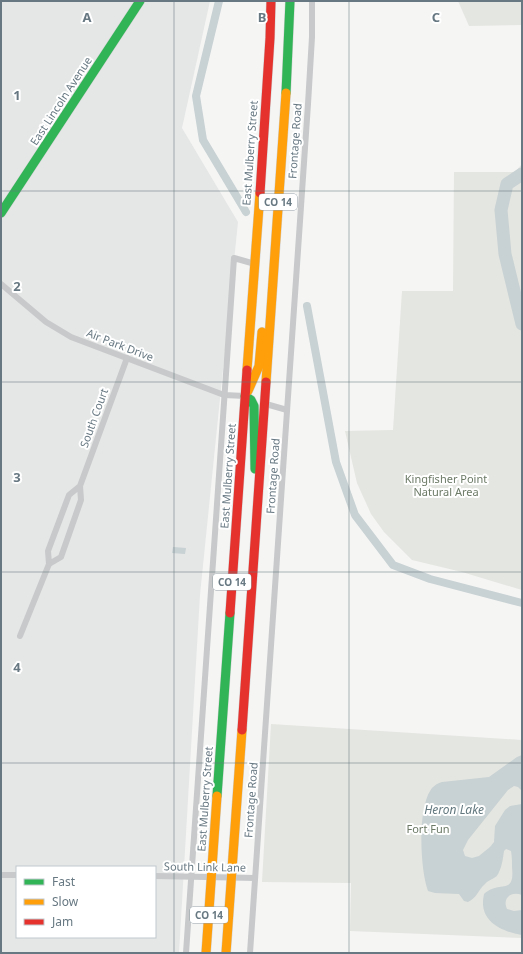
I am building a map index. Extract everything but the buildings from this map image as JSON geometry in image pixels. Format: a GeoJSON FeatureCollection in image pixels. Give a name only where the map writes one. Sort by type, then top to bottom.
{"type":"FeatureCollection","features":[{"type":"Feature","properties":{"kind":"main road","name":"East Lincoln Avenue"},"geometry":{"type":"LineString","coordinates":[[1,213],[140,1]]}},
{"type":"Feature","properties":{"kind":"main road","name":"East Mulberry Street"},"geometry":{"type":"LineString","coordinates":[[206,953],[246,396],[270,38],[271,1]]}},
{"type":"Feature","properties":{"kind":"main road","name":"CO 14"},"geometry":{"type":"LineString","coordinates":[[226,953],[266,404],[286,93],[290,1]]}},
{"type":"Feature","properties":{"kind":"main road"},"geometry":{"type":"LineString","coordinates":[[258,510],[254,458],[254,406],[249,397],[246,396],[259,366],[269,241],[281,154]]}},
{"type":"Feature","properties":{"kind":"street","name":"Frontage Road"},"geometry":{"type":"LineString","coordinates":[[250,953],[308,104],[312,37],[312,1]]}},
{"type":"Feature","properties":{"kind":"street"},"geometry":{"type":"LineString","coordinates":[[186,953],[234,258],[255,264]]}},
{"type":"Feature","properties":{"kind":"street","name":"Air Park Drive"},"geometry":{"type":"LineString","coordinates":[[1,284],[26,306],[59,330],[77,339],[224,395],[246,396]]}},
{"type":"Feature","properties":{"kind":"street","name":"South Court"},"geometry":{"type":"LineString","coordinates":[[49,564],[61,557],[81,500],[80,486],[127,358]]}},
{"type":"Feature","properties":{"kind":"street"},"geometry":{"type":"LineString","coordinates":[[266,404],[287,410]]}},
{"type":"Feature","properties":{"kind":"street","name":"South Court"},"geometry":{"type":"LineString","coordinates":[[20,636],[49,564],[48,550],[69,495],[80,486]]}},
{"type":"Feature","properties":{"kind":"street"},"geometry":{"type":"LineString","coordinates":[[1,875],[16,875]]}},
{"type":"Feature","properties":{"kind":"street","name":"South Link Lane"},"geometry":{"type":"LineString","coordinates":[[156,876],[255,878]]}},
{"type":"Feature","properties":{"kind":"shaded area"},"geometry":{"type":"Polygon","coordinates":[[[1,1],[210,1],[182,128],[238,222],[200,595],[179,953],[1,953],[1,1]]]}},
{"type":"Feature","properties":{"kind":"green space"},"geometry":{"type":"Polygon","coordinates":[[[458,1],[522,1],[522,25],[469,26],[458,1]]]}},
{"type":"Feature","properties":{"kind":"green space","name":"Kingfisher Point Natural Area"},"geometry":{"type":"Polygon","coordinates":[[[522,164],[522,590],[462,572],[412,560],[384,532],[371,514],[357,483],[345,431],[393,430],[402,291],[453,291],[454,172],[515,172],[522,164]]]}},
{"type":"Feature","properties":{"kind":"green space","name":"Fort Fun"},"geometry":{"type":"Polygon","coordinates":[[[271,724],[522,740],[522,938],[350,931],[351,883],[262,882],[271,724]]]}},
{"type":"Feature","properties":{"kind":"water"},"geometry":{"type":"Polygon","coordinates":[[[173,547],[186,548],[185,554],[172,553],[173,547]]]}},
{"type":"Feature","properties":{"kind":"water","name":"Heron Lake"},"geometry":{"type":"Polygon","coordinates":[[[522,755],[522,791],[518,787],[514,786],[508,790],[468,840],[463,850],[465,856],[472,858],[479,856],[494,842],[495,826],[505,810],[510,806],[522,804],[522,895],[514,894],[508,896],[506,905],[507,909],[514,911],[522,910],[522,935],[506,931],[498,927],[492,923],[484,911],[484,894],[490,890],[509,885],[511,881],[511,851],[506,849],[504,851],[502,865],[498,874],[495,878],[487,882],[468,902],[464,901],[459,894],[435,893],[428,891],[423,868],[421,838],[424,809],[427,797],[434,786],[442,782],[489,777],[522,755]]]}},
{"type":"Feature","properties":{"kind":"waterway"},"geometry":{"type":"LineString","coordinates":[[219,1],[196,96],[203,140],[246,212]]}},
{"type":"Feature","properties":{"kind":"waterway"},"geometry":{"type":"LineString","coordinates":[[522,174],[507,184],[501,210],[505,254],[522,324]]}},
{"type":"Feature","properties":{"kind":"waterway"},"geometry":{"type":"LineString","coordinates":[[307,306],[336,462],[355,515],[393,565],[430,579],[522,603]]}},
{"type":"Feature","properties":{"kind":"traffic: fast"},"geometry":{"type":"LineString","coordinates":[[1,213],[140,1]]}},
{"type":"Feature","properties":{"kind":"traffic: fast"},"geometry":{"type":"LineString","coordinates":[[286,93],[290,1]]}},
{"type":"Feature","properties":{"kind":"traffic: fast"},"geometry":{"type":"LineString","coordinates":[[245,396],[251,400],[254,406],[255,469]]}},
{"type":"Feature","properties":{"kind":"traffic: fast"},"geometry":{"type":"LineString","coordinates":[[217,796],[230,613]]}},
{"type":"Feature","properties":{"kind":"traffic: slow"},"geometry":{"type":"LineString","coordinates":[[266,382],[286,93]]}},
{"type":"Feature","properties":{"kind":"traffic: slow"},"geometry":{"type":"LineString","coordinates":[[247,370],[260,193]]}},
{"type":"Feature","properties":{"kind":"traffic: slow"},"geometry":{"type":"LineString","coordinates":[[248,391],[259,366],[262,332]]}},
{"type":"Feature","properties":{"kind":"traffic: slow"},"geometry":{"type":"LineString","coordinates":[[226,953],[242,730]]}},
{"type":"Feature","properties":{"kind":"traffic: slow"},"geometry":{"type":"LineString","coordinates":[[206,953],[217,796]]}},
{"type":"Feature","properties":{"kind":"traffic: jam"},"geometry":{"type":"LineString","coordinates":[[260,193],[271,1]]}},
{"type":"Feature","properties":{"kind":"traffic: jam"},"geometry":{"type":"LineString","coordinates":[[230,613],[247,370]]}},
{"type":"Feature","properties":{"kind":"traffic: jam"},"geometry":{"type":"LineString","coordinates":[[242,730],[266,382]]}}]}
